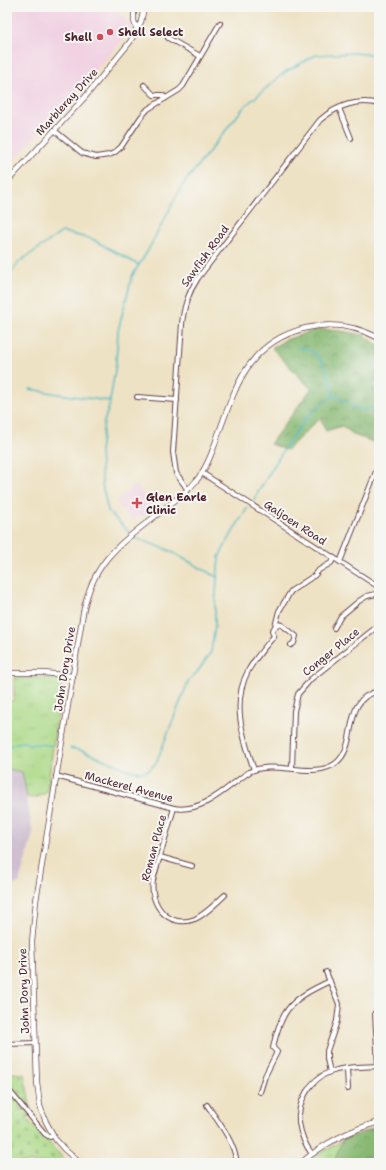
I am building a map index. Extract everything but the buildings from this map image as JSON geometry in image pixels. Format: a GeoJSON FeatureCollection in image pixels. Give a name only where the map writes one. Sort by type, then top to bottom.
{"type":"FeatureCollection","features":[{"type":"Feature","properties":{"kind":"street"},"geometry":{"type":"LineString","coordinates":[[134,7],[134,21],[137,31]]}},
{"type":"Feature","properties":{"kind":"street","name":"Marbleray Drive"},"geometry":{"type":"LineString","coordinates":[[7,182],[85,97],[113,64],[137,31],[141,22],[144,7]]}},
{"type":"Feature","properties":{"kind":"street"},"geometry":{"type":"LineString","coordinates":[[54,130],[82,154],[92,157],[106,156],[114,152],[121,147],[146,110],[183,86],[220,23]]}},
{"type":"Feature","properties":{"kind":"street"},"geometry":{"type":"LineString","coordinates":[[168,38],[200,56]]}},
{"type":"Feature","properties":{"kind":"street"},"geometry":{"type":"LineString","coordinates":[[144,85],[154,95],[162,95],[166,98]]}},
{"type":"Feature","properties":{"kind":"street","name":"Sawfish Road"},"geometry":{"type":"LineString","coordinates":[[188,490],[179,479],[173,460],[184,310],[191,290],[201,274],[315,126],[325,116],[339,108],[358,103],[379,104]]}},
{"type":"Feature","properties":{"kind":"street"},"geometry":{"type":"LineString","coordinates":[[339,108],[351,138]]}},
{"type":"Feature","properties":{"kind":"street","name":"John Dory Drive"},"geometry":{"type":"LineString","coordinates":[[80,1163],[64,1149],[53,1135],[42,1113],[39,1103],[35,1043],[32,929],[86,599],[93,579],[109,555],[120,544],[188,490],[202,473],[215,446],[237,385],[249,364],[264,349],[293,332],[321,326],[351,327],[379,338]]}},
{"type":"Feature","properties":{"kind":"street"},"geometry":{"type":"LineString","coordinates":[[137,397],[177,400]]}},
{"type":"Feature","properties":{"kind":"street"},"geometry":{"type":"LineString","coordinates":[[340,562],[379,464]]}},
{"type":"Feature","properties":{"kind":"street","name":"Galjoen Road"},"geometry":{"type":"LineString","coordinates":[[202,473],[379,587]]}},
{"type":"Feature","properties":{"kind":"street"},"geometry":{"type":"LineString","coordinates":[[254,770],[241,728],[239,707],[240,696],[248,671],[274,636],[272,631],[275,627],[279,611],[291,591],[331,563],[334,558]]}},
{"type":"Feature","properties":{"kind":"street"},"geometry":{"type":"LineString","coordinates":[[334,628],[342,615],[368,596],[379,592]]}},
{"type":"Feature","properties":{"kind":"street"},"geometry":{"type":"LineString","coordinates":[[275,627],[277,624],[281,624],[296,636],[294,643],[291,645]]}},
{"type":"Feature","properties":{"kind":"street","name":"Conger Place"},"geometry":{"type":"LineString","coordinates":[[292,768],[294,710],[298,694],[311,679],[379,625]]}},
{"type":"Feature","properties":{"kind":"street"},"geometry":{"type":"LineString","coordinates":[[7,673],[44,673],[73,676]]}},
{"type":"Feature","properties":{"kind":"street","name":"Mackerel Avenue"},"geometry":{"type":"LineString","coordinates":[[56,776],[174,808],[184,809],[197,807],[254,770],[262,768],[321,769],[335,763],[346,749],[357,706],[365,697],[379,691]]}},
{"type":"Feature","properties":{"kind":"street","name":"Roman Place"},"geometry":{"type":"LineString","coordinates":[[174,808],[153,880],[152,892],[158,907],[169,917],[184,921],[194,919],[205,913],[225,896]]}},
{"type":"Feature","properties":{"kind":"street"},"geometry":{"type":"LineString","coordinates":[[160,857],[192,866]]}},
{"type":"Feature","properties":{"kind":"street"},"geometry":{"type":"LineString","coordinates":[[326,972],[339,1004],[337,1021],[327,1051],[330,1072]]}},
{"type":"Feature","properties":{"kind":"street"},"geometry":{"type":"LineString","coordinates":[[260,1092],[265,1076],[277,1052],[273,1048],[278,1028],[284,1014],[301,996],[330,981]]}},
{"type":"Feature","properties":{"kind":"street"},"geometry":{"type":"LineString","coordinates":[[312,1154],[305,1143],[299,1123],[300,1110],[304,1096],[318,1079],[330,1072],[347,1068],[379,1066],[375,1013]]}},
{"type":"Feature","properties":{"kind":"street"},"geometry":{"type":"LineString","coordinates":[[7,1044],[35,1043]]}},
{"type":"Feature","properties":{"kind":"street"},"geometry":{"type":"LineString","coordinates":[[347,1068],[348,1089]]}},
{"type":"Feature","properties":{"kind":"street"},"geometry":{"type":"LineString","coordinates":[[7,1088],[45,1134],[50,1137],[53,1135]]}},
{"type":"Feature","properties":{"kind":"street"},"geometry":{"type":"LineString","coordinates":[[208,1105],[230,1140],[236,1163]]}},
{"type":"Feature","properties":{"kind":"street"},"geometry":{"type":"LineString","coordinates":[[301,1163],[312,1154],[342,1135],[358,1128],[379,1122]]}},
{"type":"Feature","properties":{"kind":"shaded area"},"geometry":{"type":"Polygon","coordinates":[[[7,7],[111,7],[132,25],[130,32],[7,168],[7,7]]]}},
{"type":"Feature","properties":{"kind":"shaded area"},"geometry":{"type":"Polygon","coordinates":[[[136,485],[152,502],[153,507],[143,518],[140,515],[131,520],[116,501],[136,485]]]}},
{"type":"Feature","properties":{"kind":"shaded area"},"geometry":{"type":"Polygon","coordinates":[[[7,769],[22,772],[33,834],[19,883],[7,887],[7,769]]]}},
{"type":"Feature","properties":{"kind":"green space"},"geometry":{"type":"Polygon","coordinates":[[[318,329],[364,335],[379,346],[379,380],[374,385],[377,401],[379,402],[379,444],[356,436],[342,426],[326,431],[320,418],[287,450],[270,444],[311,389],[272,348],[285,340],[318,329]]]}},
{"type":"Feature","properties":{"kind":"green space"},"geometry":{"type":"Polygon","coordinates":[[[14,678],[53,678],[60,679],[62,681],[47,792],[35,798],[27,797],[22,772],[7,769],[7,703],[14,700],[14,678]]]}},
{"type":"Feature","properties":{"kind":"green space"},"geometry":{"type":"Polygon","coordinates":[[[12,1073],[24,1074],[32,1114],[26,1118],[65,1160],[62,1163],[7,1163],[7,1075],[12,1073]]]}},
{"type":"Feature","properties":{"kind":"green space"},"geometry":{"type":"Polygon","coordinates":[[[379,1126],[379,1163],[321,1163],[334,1162],[340,1146],[345,1139],[379,1126]]]}},
{"type":"Feature","properties":{"kind":"green space"},"geometry":{"type":"Polygon","coordinates":[[[345,1139],[342,1142],[334,1162],[307,1163],[326,1150],[345,1139]]]}},
{"type":"Feature","properties":{"kind":"waterway"},"geometry":{"type":"LineString","coordinates":[[129,532],[108,511],[102,484],[100,451],[104,422],[109,407],[116,364],[118,331],[132,276],[147,252],[182,186],[244,107],[285,72],[316,55],[352,53],[379,55]]}},
{"type":"Feature","properties":{"kind":"waterway"},"geometry":{"type":"LineString","coordinates":[[7,278],[19,262],[62,232],[92,239],[139,265]]}},
{"type":"Feature","properties":{"kind":"waterway"},"geometry":{"type":"LineString","coordinates":[[298,347],[311,351],[320,359],[327,371],[334,396]]}},
{"type":"Feature","properties":{"kind":"waterway"},"geometry":{"type":"LineString","coordinates":[[30,389],[109,401]]}},
{"type":"Feature","properties":{"kind":"waterway"},"geometry":{"type":"LineString","coordinates":[[254,499],[289,442],[300,427],[322,403],[334,396],[349,403],[353,407],[362,410],[379,407]]}},
{"type":"Feature","properties":{"kind":"waterway"},"geometry":{"type":"LineString","coordinates":[[70,748],[83,751],[132,771],[143,772],[149,770],[156,763],[189,680],[198,671],[211,652],[215,625],[215,604],[219,557],[248,507]]}},
{"type":"Feature","properties":{"kind":"waterway"},"geometry":{"type":"LineString","coordinates":[[133,537],[168,550],[217,577]]}},
{"type":"Feature","properties":{"kind":"waterway"},"geometry":{"type":"LineString","coordinates":[[7,747],[24,742],[30,744],[51,745]]}},
{"type":"Feature","properties":{"kind":"waterway"},"geometry":{"type":"LineString","coordinates":[[353,1163],[379,1158]]}},
{"type":"Feature","properties":{"kind":"place","name":"Shell Select"},"geometry":{"type":"Point","coordinates":[110,32]}},
{"type":"Feature","properties":{"kind":"place","name":"Shell"},"geometry":{"type":"Point","coordinates":[100,37]}},
{"type":"Feature","properties":{"kind":"place","name":"Glen Earle Clinic"},"geometry":{"type":"Point","coordinates":[137,503]}}]}
